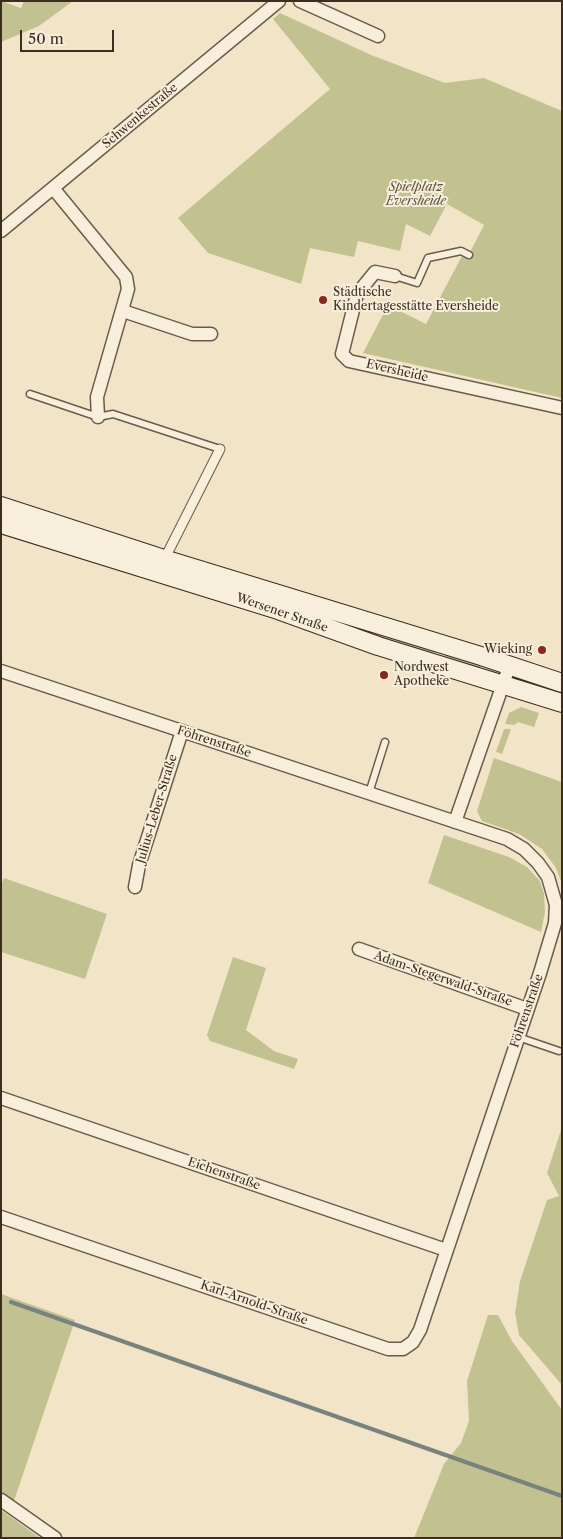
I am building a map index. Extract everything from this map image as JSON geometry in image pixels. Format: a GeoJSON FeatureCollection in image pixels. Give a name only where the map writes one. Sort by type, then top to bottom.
{"type":"FeatureCollection","features":[{"type":"Feature","properties":{"kind":"main road","name":"Wersener Straße"},"geometry":{"type":"LineString","coordinates":[[1,506],[378,646],[562,703]]}},
{"type":"Feature","properties":{"kind":"main road","name":"Wersener Straße"},"geometry":{"type":"LineString","coordinates":[[1,524],[161,566],[481,656],[562,683]]}},
{"type":"Feature","properties":{"kind":"street","name":"Schwenkestraße"},"geometry":{"type":"LineString","coordinates":[[1,231],[279,1]]}},
{"type":"Feature","properties":{"kind":"street"},"geometry":{"type":"LineString","coordinates":[[300,1],[378,36]]}},
{"type":"Feature","properties":{"kind":"street"},"geometry":{"type":"LineString","coordinates":[[53,188],[126,277],[128,289],[123,312],[97,397],[98,417]]}},
{"type":"Feature","properties":{"kind":"street","name":"Eversheide"},"geometry":{"type":"LineString","coordinates":[[395,276],[375,272],[356,294],[342,354],[349,361],[562,408]]}},
{"type":"Feature","properties":{"kind":"street"},"geometry":{"type":"LineString","coordinates":[[123,312],[192,334],[211,334]]}},
{"type":"Feature","properties":{"kind":"street"},"geometry":{"type":"LineString","coordinates":[[161,566],[220,449]]}},
{"type":"Feature","properties":{"kind":"street"},"geometry":{"type":"LineString","coordinates":[[455,822],[510,667]]}},
{"type":"Feature","properties":{"kind":"street","name":"Föhrenstraße"},"geometry":{"type":"LineString","coordinates":[[1,671],[507,839],[524,849],[538,862],[554,891],[556,905],[554,922],[518,1037],[446,1250]]}},
{"type":"Feature","properties":{"kind":"street","name":"Julius-Leber-Straße"},"geometry":{"type":"LineString","coordinates":[[135,887],[139,865],[182,731]]}},
{"type":"Feature","properties":{"kind":"street","name":"Adam-Stegerwald-Straße"},"geometry":{"type":"LineString","coordinates":[[359,949],[527,1008]]}},
{"type":"Feature","properties":{"kind":"street","name":"Eichenstraße"},"geometry":{"type":"LineString","coordinates":[[1,1098],[446,1250]]}},
{"type":"Feature","properties":{"kind":"street","name":"Karl-Arnold-Straße"},"geometry":{"type":"LineString","coordinates":[[1,1217],[388,1349],[402,1349],[412,1342],[420,1330],[446,1250]]}},
{"type":"Feature","properties":{"kind":"street"},"geometry":{"type":"LineString","coordinates":[[1,1500],[55,1538]]}},
{"type":"Feature","properties":{"kind":"lane"},"geometry":{"type":"LineString","coordinates":[[395,276],[417,283],[428,258],[461,251],[469,254]]}},
{"type":"Feature","properties":{"kind":"lane"},"geometry":{"type":"LineString","coordinates":[[30,394],[98,417],[113,414],[220,449]]}},
{"type":"Feature","properties":{"kind":"lane"},"geometry":{"type":"LineString","coordinates":[[369,793],[385,742]]}},
{"type":"Feature","properties":{"kind":"lane"},"geometry":{"type":"LineString","coordinates":[[518,1037],[559,1051]]}},
{"type":"Feature","properties":{"kind":"green space"},"geometry":{"type":"Polygon","coordinates":[[[1,1],[21,8],[24,1],[73,1],[39,26],[1,42],[1,1]]]}},
{"type":"Feature","properties":{"kind":"green space","name":"Spielplatz Eversheide"},"geometry":{"type":"Polygon","coordinates":[[[280,13],[371,55],[445,83],[484,78],[562,111],[562,398],[363,353],[388,305],[426,324],[463,254],[468,256],[484,225],[447,204],[430,236],[406,224],[400,251],[358,241],[354,257],[310,248],[301,284],[208,253],[178,218],[330,89],[273,19],[280,13]]]}},
{"type":"Feature","properties":{"kind":"green space"},"geometry":{"type":"Polygon","coordinates":[[[188,573],[436,648],[433,658],[188,573]]]}},
{"type":"Feature","properties":{"kind":"green space"},"geometry":{"type":"Polygon","coordinates":[[[446,652],[481,662],[479,672],[443,661],[446,652]]]}},
{"type":"Feature","properties":{"kind":"green space"},"geometry":{"type":"Polygon","coordinates":[[[521,707],[539,713],[534,727],[518,722],[514,725],[505,724],[509,713],[521,707]]]}},
{"type":"Feature","properties":{"kind":"green space"},"geometry":{"type":"Polygon","coordinates":[[[504,729],[511,729],[502,754],[496,752],[504,729]]]}},
{"type":"Feature","properties":{"kind":"green space"},"geometry":{"type":"Polygon","coordinates":[[[494,758],[562,782],[562,884],[556,868],[542,849],[519,834],[482,821],[477,811],[494,758]]]}},
{"type":"Feature","properties":{"kind":"green space"},"geometry":{"type":"Polygon","coordinates":[[[444,835],[509,857],[527,867],[540,881],[544,894],[545,912],[541,932],[428,883],[444,835]]]}},
{"type":"Feature","properties":{"kind":"green space"},"geometry":{"type":"Polygon","coordinates":[[[4,878],[107,914],[85,979],[1,952],[1,885],[4,878]]]}},
{"type":"Feature","properties":{"kind":"green space"},"geometry":{"type":"Polygon","coordinates":[[[233,957],[266,968],[246,1030],[274,1051],[298,1059],[294,1069],[210,1041],[207,1035],[233,957]]]}},
{"type":"Feature","properties":{"kind":"green space"},"geometry":{"type":"Polygon","coordinates":[[[562,1127],[562,1385],[519,1335],[515,1313],[520,1281],[547,1200],[559,1196],[547,1173],[562,1127]]]}},
{"type":"Feature","properties":{"kind":"green space"},"geometry":{"type":"Polygon","coordinates":[[[1,1294],[75,1320],[14,1501],[1,1492],[1,1294]]]}},
{"type":"Feature","properties":{"kind":"green space"},"geometry":{"type":"Polygon","coordinates":[[[488,1315],[498,1315],[512,1341],[562,1410],[562,1538],[414,1538],[444,1464],[461,1443],[469,1421],[467,1381],[488,1315]]]}},
{"type":"Feature","properties":{"kind":"green space"},"geometry":{"type":"Polygon","coordinates":[[[1,1510],[40,1538],[1,1538],[1,1510]]]}},
{"type":"Feature","properties":{"kind":"waterway"},"geometry":{"type":"LineString","coordinates":[[11,1302],[562,1496]]}},
{"type":"Feature","properties":{"kind":"place","name":"Städtische Kindertagesstätte Eversheide"},"geometry":{"type":"Point","coordinates":[323,300]}},
{"type":"Feature","properties":{"kind":"place","name":"Wieking"},"geometry":{"type":"Point","coordinates":[542,650]}},
{"type":"Feature","properties":{"kind":"place","name":"Nordwest Apotheke"},"geometry":{"type":"Point","coordinates":[384,675]}}]}
